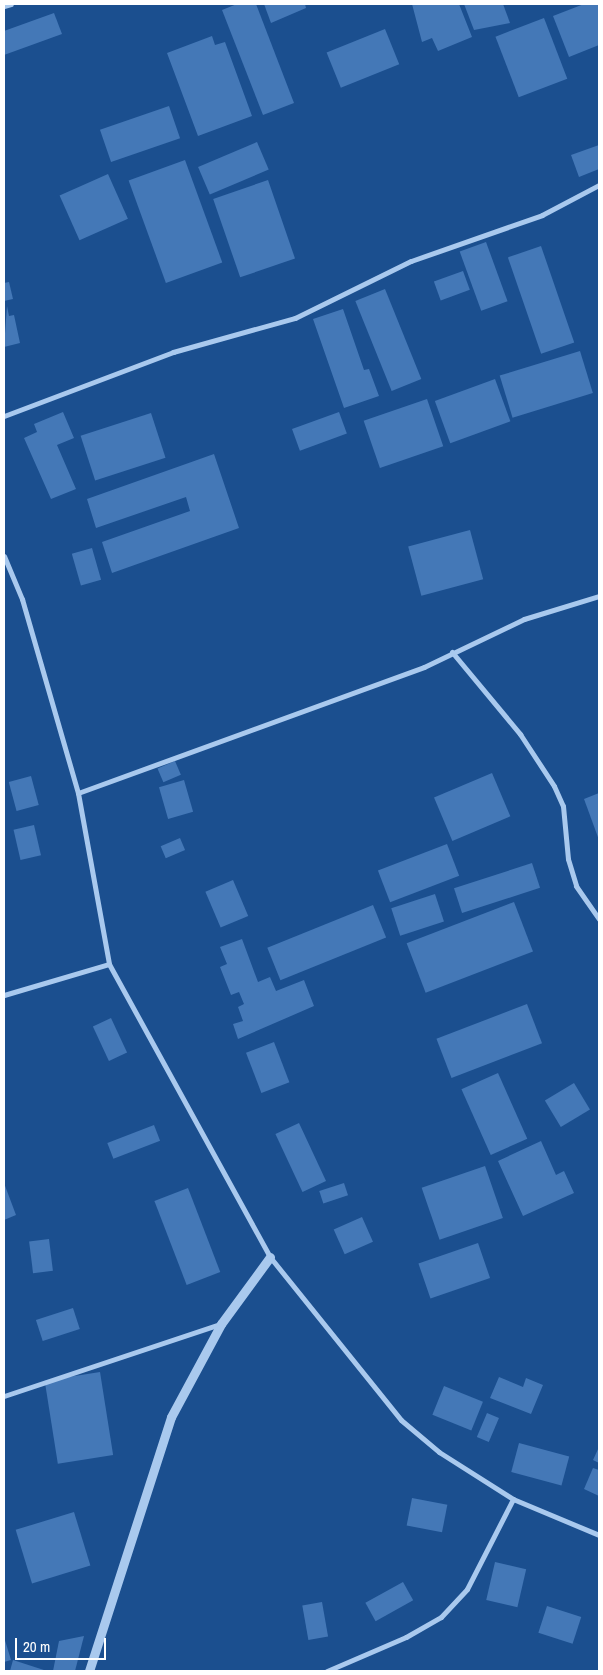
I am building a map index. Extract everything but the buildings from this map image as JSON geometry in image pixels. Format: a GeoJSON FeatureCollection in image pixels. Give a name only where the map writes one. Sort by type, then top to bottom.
{"type":"FeatureCollection","features":[{"type":"Feature","properties":{"kind":"street"},"geometry":{"type":"LineString","coordinates":[[4,6],[11,4]]}},
{"type":"Feature","properties":{"kind":"street"},"geometry":{"type":"LineString","coordinates":[[4,416],[173,352],[295,318],[411,261],[542,215],[599,185]]}},
{"type":"Feature","properties":{"kind":"street"},"geometry":{"type":"LineString","coordinates":[[4,558],[22,599],[78,793],[109,964],[270,1257],[402,1420],[439,1452],[513,1499],[599,1535]]}},
{"type":"Feature","properties":{"kind":"street"},"geometry":{"type":"LineString","coordinates":[[78,793],[424,667],[524,619],[599,596]]}},
{"type":"Feature","properties":{"kind":"street"},"geometry":{"type":"LineString","coordinates":[[452,652],[520,734],[554,786],[563,806],[568,859],[576,886],[599,919]]}},
{"type":"Feature","properties":{"kind":"street"},"geometry":{"type":"LineString","coordinates":[[4,995],[109,964]]}},
{"type":"Feature","properties":{"kind":"street"},"geometry":{"type":"LineString","coordinates":[[89,1671],[171,1417],[221,1324],[270,1257]]}},
{"type":"Feature","properties":{"kind":"street"},"geometry":{"type":"LineString","coordinates":[[4,1396],[221,1324]]}},
{"type":"Feature","properties":{"kind":"street"},"geometry":{"type":"LineString","coordinates":[[327,1671],[406,1638],[440,1617],[467,1588],[513,1499]]}}]}
